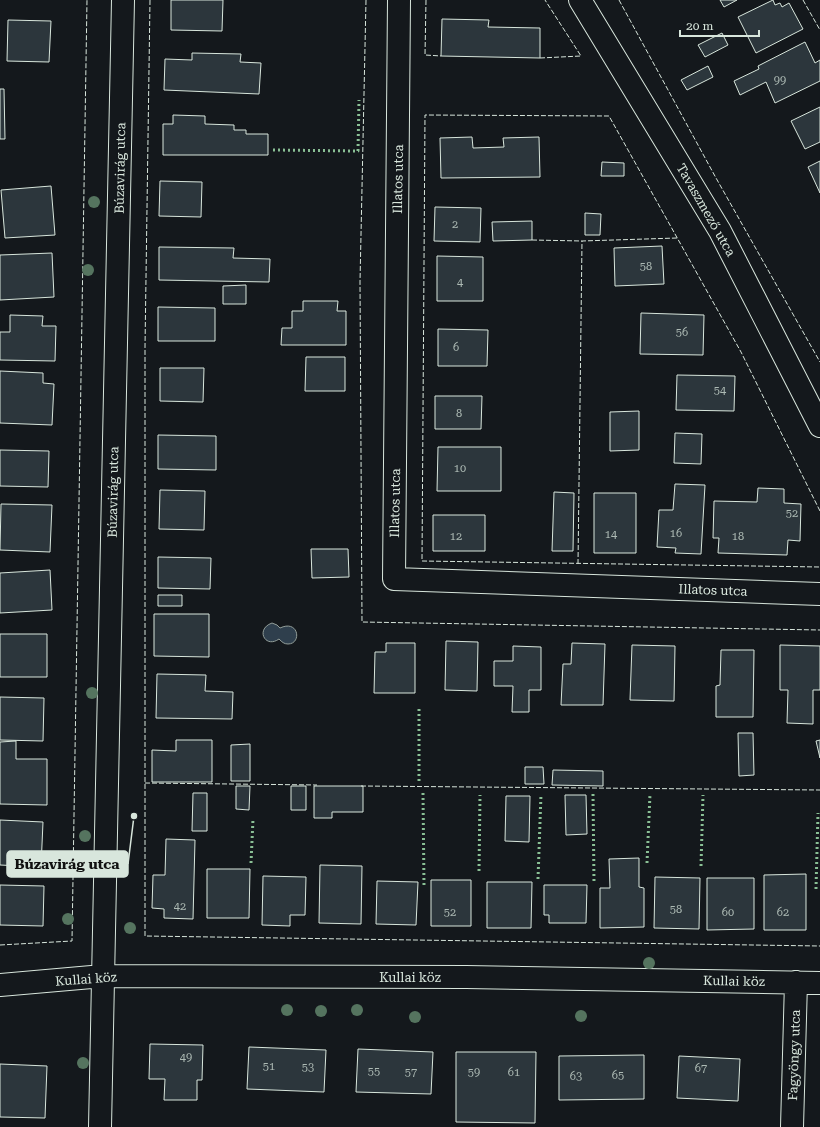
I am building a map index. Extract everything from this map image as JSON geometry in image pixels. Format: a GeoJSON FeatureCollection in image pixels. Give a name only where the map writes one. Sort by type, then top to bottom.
{"type":"FeatureCollection","features":[{"type":"Feature","properties":{"kind":"street","name":"Búzavirág utca"},"geometry":{"type":"LineString","coordinates":[[100,1127],[123,0]]}},
{"type":"Feature","properties":{"kind":"street","name":"Illatos utca"},"geometry":{"type":"LineString","coordinates":[[399,0],[394,579],[820,594]]}},
{"type":"Feature","properties":{"kind":"street","name":"Tavaszmező utca"},"geometry":{"type":"LineString","coordinates":[[580,0],[720,231],[820,426]]}},
{"type":"Feature","properties":{"kind":"street","name":"Kullai köz"},"geometry":{"type":"LineString","coordinates":[[0,985],[103,976],[466,977],[820,983]]}},
{"type":"Feature","properties":{"kind":"street","name":"Fagyöngy utca"},"geometry":{"type":"LineString","coordinates":[[792,1127],[796,982]]}},
{"type":"Feature","properties":{"kind":"water"},"geometry":{"type":"Polygon","coordinates":[[[272,623],[280,628],[286,626],[295,629],[297,637],[292,643],[288,644],[283,643],[279,639],[270,642],[266,640],[263,633],[264,629],[272,623]]]}},
{"type":"Feature","properties":{"kind":"building"},"geometry":{"type":"Polygon","coordinates":[[[171,0],[223,0],[222,31],[171,30],[171,0]]]}},
{"type":"Feature","properties":{"kind":"building"},"geometry":{"type":"Polygon","coordinates":[[[720,0],[737,0],[724,7],[720,0]]]}},
{"type":"Feature","properties":{"kind":"building"},"geometry":{"type":"Polygon","coordinates":[[[773,0],[775,5],[780,3],[782,7],[789,3],[803,29],[756,53],[738,17],[773,0]]]}},
{"type":"Feature","properties":{"kind":"building"},"geometry":{"type":"Polygon","coordinates":[[[442,19],[489,20],[488,27],[540,28],[540,58],[441,56],[442,19]]]}},
{"type":"Feature","properties":{"kind":"building"},"geometry":{"type":"Polygon","coordinates":[[[8,20],[51,21],[49,62],[7,61],[8,20]]]}},
{"type":"Feature","properties":{"kind":"building"},"geometry":{"type":"Polygon","coordinates":[[[722,33],[728,45],[705,57],[698,45],[722,33]]]}},
{"type":"Feature","properties":{"kind":"building"},"geometry":{"type":"Polygon","coordinates":[[[805,42],[815,63],[820,60],[820,81],[775,103],[766,82],[740,95],[734,81],[759,69],[758,66],[805,42]]]}},
{"type":"Feature","properties":{"kind":"building"},"geometry":{"type":"Polygon","coordinates":[[[192,53],[241,54],[240,62],[261,63],[259,94],[164,90],[165,59],[192,60],[192,53]]]}},
{"type":"Feature","properties":{"kind":"building"},"geometry":{"type":"Polygon","coordinates":[[[708,66],[713,77],[687,90],[681,80],[708,66]]]}},
{"type":"Feature","properties":{"kind":"building"},"geometry":{"type":"Polygon","coordinates":[[[0,89],[4,89],[5,139],[0,139],[0,89]]]}},
{"type":"Feature","properties":{"kind":"building"},"geometry":{"type":"Polygon","coordinates":[[[820,107],[820,142],[805,149],[791,121],[820,107]]]}},
{"type":"Feature","properties":{"kind":"building"},"geometry":{"type":"Polygon","coordinates":[[[173,115],[205,116],[205,124],[234,125],[234,130],[246,130],[246,134],[268,134],[268,155],[163,155],[163,124],[173,124],[173,115]]]}},
{"type":"Feature","properties":{"kind":"building"},"geometry":{"type":"Polygon","coordinates":[[[472,137],[473,148],[504,147],[503,138],[539,137],[540,177],[441,178],[440,138],[472,137]]]}},
{"type":"Feature","properties":{"kind":"building"},"geometry":{"type":"Polygon","coordinates":[[[820,161],[820,193],[808,167],[820,161]]]}},
{"type":"Feature","properties":{"kind":"building"},"geometry":{"type":"Polygon","coordinates":[[[602,162],[624,163],[624,176],[601,176],[602,162]]]}},
{"type":"Feature","properties":{"kind":"building"},"geometry":{"type":"Polygon","coordinates":[[[160,181],[202,182],[201,217],[159,216],[160,181]]]}},
{"type":"Feature","properties":{"kind":"building"},"geometry":{"type":"Polygon","coordinates":[[[51,186],[55,235],[5,238],[1,190],[51,186]]]}},
{"type":"Feature","properties":{"kind":"building"},"geometry":{"type":"Polygon","coordinates":[[[435,207],[481,208],[480,242],[434,241],[435,207]]]}},
{"type":"Feature","properties":{"kind":"building"},"geometry":{"type":"Polygon","coordinates":[[[585,213],[601,214],[600,235],[585,235],[585,213]]]}},
{"type":"Feature","properties":{"kind":"building"},"geometry":{"type":"Polygon","coordinates":[[[532,221],[532,240],[493,241],[492,222],[532,221]]]}},
{"type":"Feature","properties":{"kind":"building"},"geometry":{"type":"Polygon","coordinates":[[[662,246],[664,284],[615,286],[614,248],[662,246]]]}},
{"type":"Feature","properties":{"kind":"building"},"geometry":{"type":"Polygon","coordinates":[[[159,247],[234,248],[233,258],[270,259],[269,282],[159,280],[159,247]]]}},
{"type":"Feature","properties":{"kind":"building"},"geometry":{"type":"Polygon","coordinates":[[[52,253],[54,297],[0,300],[0,255],[52,253]]]}},
{"type":"Feature","properties":{"kind":"building"},"geometry":{"type":"Polygon","coordinates":[[[437,256],[483,257],[483,301],[437,301],[437,256]]]}},
{"type":"Feature","properties":{"kind":"building"},"geometry":{"type":"Polygon","coordinates":[[[246,285],[246,304],[223,304],[223,286],[246,285]]]}},
{"type":"Feature","properties":{"kind":"building"},"geometry":{"type":"Polygon","coordinates":[[[303,301],[338,301],[337,311],[346,311],[346,345],[281,345],[282,328],[292,328],[292,311],[303,311],[303,301]]]}},
{"type":"Feature","properties":{"kind":"building"},"geometry":{"type":"Polygon","coordinates":[[[158,307],[215,308],[215,341],[158,341],[158,307]]]}},
{"type":"Feature","properties":{"kind":"building"},"geometry":{"type":"Polygon","coordinates":[[[641,313],[704,315],[703,355],[640,354],[641,313]]]}},
{"type":"Feature","properties":{"kind":"building"},"geometry":{"type":"Polygon","coordinates":[[[10,315],[43,316],[42,326],[56,326],[55,361],[0,360],[0,332],[10,332],[10,315]]]}},
{"type":"Feature","properties":{"kind":"building"},"geometry":{"type":"Polygon","coordinates":[[[438,329],[488,330],[487,366],[438,366],[438,329]]]}},
{"type":"Feature","properties":{"kind":"building"},"geometry":{"type":"Polygon","coordinates":[[[306,357],[345,357],[345,391],[305,391],[306,357]]]}},
{"type":"Feature","properties":{"kind":"building"},"geometry":{"type":"Polygon","coordinates":[[[160,368],[204,368],[203,402],[160,401],[160,368]]]}},
{"type":"Feature","properties":{"kind":"building"},"geometry":{"type":"Polygon","coordinates":[[[0,371],[43,373],[43,383],[54,384],[52,425],[0,423],[0,371]]]}},
{"type":"Feature","properties":{"kind":"building"},"geometry":{"type":"Polygon","coordinates":[[[677,375],[735,376],[734,411],[676,410],[677,375]]]}},
{"type":"Feature","properties":{"kind":"building"},"geometry":{"type":"Polygon","coordinates":[[[435,396],[482,396],[481,429],[435,429],[435,396]]]}},
{"type":"Feature","properties":{"kind":"building"},"geometry":{"type":"Polygon","coordinates":[[[639,411],[639,450],[610,451],[610,412],[639,411]]]}},
{"type":"Feature","properties":{"kind":"building"},"geometry":{"type":"Polygon","coordinates":[[[675,433],[702,434],[701,464],[674,463],[675,433]]]}},
{"type":"Feature","properties":{"kind":"building"},"geometry":{"type":"Polygon","coordinates":[[[158,435],[216,436],[216,470],[158,469],[158,435]]]}},
{"type":"Feature","properties":{"kind":"building"},"geometry":{"type":"Polygon","coordinates":[[[438,447],[501,447],[501,491],[437,491],[438,447]]]}},
{"type":"Feature","properties":{"kind":"building"},"geometry":{"type":"Polygon","coordinates":[[[0,450],[49,451],[48,487],[0,486],[0,450]]]}},
{"type":"Feature","properties":{"kind":"building"},"geometry":{"type":"Polygon","coordinates":[[[675,484],[705,485],[701,554],[675,553],[676,548],[657,547],[659,510],[673,510],[675,484]]]}},
{"type":"Feature","properties":{"kind":"building"},"geometry":{"type":"Polygon","coordinates":[[[758,488],[784,489],[784,503],[801,504],[800,541],[788,540],[787,555],[718,553],[719,538],[713,538],[714,501],[757,502],[758,488]]]}},
{"type":"Feature","properties":{"kind":"building"},"geometry":{"type":"Polygon","coordinates":[[[160,490],[205,491],[204,530],[159,529],[160,490]]]}},
{"type":"Feature","properties":{"kind":"building"},"geometry":{"type":"Polygon","coordinates":[[[554,492],[574,493],[573,551],[552,551],[554,492]]]}},
{"type":"Feature","properties":{"kind":"building"},"geometry":{"type":"Polygon","coordinates":[[[594,493],[636,493],[636,553],[594,553],[594,493]]]}},
{"type":"Feature","properties":{"kind":"building"},"geometry":{"type":"Polygon","coordinates":[[[1,504],[52,505],[50,552],[0,550],[1,504]]]}},
{"type":"Feature","properties":{"kind":"building"},"geometry":{"type":"Polygon","coordinates":[[[433,515],[485,515],[485,551],[433,551],[433,515]]]}},
{"type":"Feature","properties":{"kind":"building"},"geometry":{"type":"Polygon","coordinates":[[[311,549],[348,549],[349,577],[312,578],[311,549]]]}},
{"type":"Feature","properties":{"kind":"building"},"geometry":{"type":"Polygon","coordinates":[[[158,557],[211,558],[210,589],[158,588],[158,557]]]}},
{"type":"Feature","properties":{"kind":"building"},"geometry":{"type":"Polygon","coordinates":[[[50,570],[52,610],[0,613],[0,573],[50,570]]]}},
{"type":"Feature","properties":{"kind":"building"},"geometry":{"type":"Polygon","coordinates":[[[158,595],[182,595],[182,606],[158,606],[158,595]]]}},
{"type":"Feature","properties":{"kind":"building"},"geometry":{"type":"Polygon","coordinates":[[[154,614],[209,614],[209,657],[154,656],[154,614]]]}},
{"type":"Feature","properties":{"kind":"building"},"geometry":{"type":"Polygon","coordinates":[[[0,634],[47,634],[47,677],[0,677],[0,634]]]}},
{"type":"Feature","properties":{"kind":"building"},"geometry":{"type":"Polygon","coordinates":[[[446,641],[478,642],[477,691],[445,690],[446,641]]]}},
{"type":"Feature","properties":{"kind":"building"},"geometry":{"type":"Polygon","coordinates":[[[386,643],[415,643],[415,693],[374,693],[375,652],[386,652],[386,643]]]}},
{"type":"Feature","properties":{"kind":"building"},"geometry":{"type":"Polygon","coordinates":[[[572,643],[605,644],[603,705],[561,705],[563,664],[571,664],[572,643]]]}},
{"type":"Feature","properties":{"kind":"building"},"geometry":{"type":"Polygon","coordinates":[[[632,645],[675,646],[674,701],[630,700],[632,645]]]}},
{"type":"Feature","properties":{"kind":"building"},"geometry":{"type":"Polygon","coordinates":[[[780,645],[820,646],[820,690],[813,690],[813,724],[787,723],[788,690],[780,690],[780,645]]]}},
{"type":"Feature","properties":{"kind":"building"},"geometry":{"type":"Polygon","coordinates":[[[513,646],[541,647],[541,690],[529,690],[529,712],[512,712],[513,686],[494,686],[494,661],[513,661],[513,646]]]}},
{"type":"Feature","properties":{"kind":"building"},"geometry":{"type":"Polygon","coordinates":[[[721,650],[754,650],[753,717],[716,717],[716,686],[720,685],[721,650]]]}},
{"type":"Feature","properties":{"kind":"building"},"geometry":{"type":"Polygon","coordinates":[[[157,674],[206,675],[205,691],[233,692],[232,719],[156,718],[157,674]]]}},
{"type":"Feature","properties":{"kind":"building"},"geometry":{"type":"Polygon","coordinates":[[[0,697],[44,698],[43,741],[0,740],[0,697]]]}},
{"type":"Feature","properties":{"kind":"building"},"geometry":{"type":"Polygon","coordinates":[[[738,733],[753,733],[754,775],[739,776],[738,733]]]}},
{"type":"Feature","properties":{"kind":"building"},"geometry":{"type":"Polygon","coordinates":[[[176,740],[212,740],[212,782],[152,782],[152,750],[176,751],[176,740]]]}},
{"type":"Feature","properties":{"kind":"building"},"geometry":{"type":"Polygon","coordinates":[[[820,740],[820,758],[816,741],[820,740]]]}},
{"type":"Feature","properties":{"kind":"building"},"geometry":{"type":"Polygon","coordinates":[[[16,741],[16,759],[47,759],[47,805],[0,804],[0,742],[16,741]]]}},
{"type":"Feature","properties":{"kind":"building"},"geometry":{"type":"Polygon","coordinates":[[[250,744],[250,781],[231,781],[231,745],[250,744]]]}},
{"type":"Feature","properties":{"kind":"building"},"geometry":{"type":"Polygon","coordinates":[[[525,767],[543,767],[544,784],[525,784],[525,767]]]}},
{"type":"Feature","properties":{"kind":"building"},"geometry":{"type":"Polygon","coordinates":[[[553,770],[603,771],[603,786],[552,785],[553,770]]]}},
{"type":"Feature","properties":{"kind":"building"},"geometry":{"type":"Polygon","coordinates":[[[236,786],[250,786],[249,810],[236,809],[236,786]]]}},
{"type":"Feature","properties":{"kind":"building"},"geometry":{"type":"Polygon","coordinates":[[[291,786],[306,786],[306,810],[291,810],[291,786]]]}},
{"type":"Feature","properties":{"kind":"building"},"geometry":{"type":"Polygon","coordinates":[[[314,786],[363,786],[363,812],[332,812],[332,818],[314,818],[314,786]]]}},
{"type":"Feature","properties":{"kind":"building"},"geometry":{"type":"Polygon","coordinates":[[[193,793],[207,793],[207,831],[192,831],[193,793]]]}},
{"type":"Feature","properties":{"kind":"building"},"geometry":{"type":"Polygon","coordinates":[[[565,795],[586,795],[587,834],[566,835],[565,795]]]}},
{"type":"Feature","properties":{"kind":"building"},"geometry":{"type":"Polygon","coordinates":[[[506,796],[530,796],[529,842],[505,841],[506,796]]]}},
{"type":"Feature","properties":{"kind":"building"},"geometry":{"type":"Polygon","coordinates":[[[0,820],[43,822],[41,867],[0,865],[0,820]]]}},
{"type":"Feature","properties":{"kind":"building"},"geometry":{"type":"Polygon","coordinates":[[[166,839],[195,840],[193,919],[164,918],[164,909],[152,908],[153,875],[165,875],[166,839]]]}},
{"type":"Feature","properties":{"kind":"building"},"geometry":{"type":"Polygon","coordinates":[[[639,858],[639,887],[644,888],[644,927],[600,928],[600,888],[610,888],[609,859],[639,858]]]}},
{"type":"Feature","properties":{"kind":"building"},"geometry":{"type":"Polygon","coordinates":[[[320,865],[362,866],[361,924],[319,923],[320,865]]]}},
{"type":"Feature","properties":{"kind":"building"},"geometry":{"type":"Polygon","coordinates":[[[207,869],[250,869],[249,918],[207,918],[207,869]]]}},
{"type":"Feature","properties":{"kind":"building"},"geometry":{"type":"Polygon","coordinates":[[[806,874],[806,930],[764,930],[764,875],[806,874]]]}},
{"type":"Feature","properties":{"kind":"building"},"geometry":{"type":"Polygon","coordinates":[[[263,876],[306,877],[305,915],[290,915],[290,926],[262,925],[263,876]]]}},
{"type":"Feature","properties":{"kind":"building"},"geometry":{"type":"Polygon","coordinates":[[[655,877],[700,878],[699,929],[654,928],[655,877]]]}},
{"type":"Feature","properties":{"kind":"building"},"geometry":{"type":"Polygon","coordinates":[[[707,878],[754,878],[754,929],[707,930],[707,878]]]}},
{"type":"Feature","properties":{"kind":"building"},"geometry":{"type":"Polygon","coordinates":[[[431,880],[471,880],[471,926],[431,926],[431,880]]]}},
{"type":"Feature","properties":{"kind":"building"},"geometry":{"type":"Polygon","coordinates":[[[377,881],[418,882],[416,925],[376,924],[377,881]]]}},
{"type":"Feature","properties":{"kind":"building"},"geometry":{"type":"Polygon","coordinates":[[[487,882],[532,882],[531,928],[487,928],[487,882]]]}},
{"type":"Feature","properties":{"kind":"building"},"geometry":{"type":"Polygon","coordinates":[[[0,885],[44,886],[43,926],[0,925],[0,885]]]}},
{"type":"Feature","properties":{"kind":"building"},"geometry":{"type":"Polygon","coordinates":[[[544,885],[587,885],[586,923],[549,923],[549,915],[544,915],[544,885]]]}},
{"type":"Feature","properties":{"kind":"building"},"geometry":{"type":"Polygon","coordinates":[[[150,1044],[203,1045],[202,1080],[197,1080],[197,1100],[164,1100],[165,1079],[149,1079],[150,1044]]]}},
{"type":"Feature","properties":{"kind":"building"},"geometry":{"type":"Polygon","coordinates":[[[249,1047],[326,1050],[324,1092],[247,1089],[249,1047]]]}},
{"type":"Feature","properties":{"kind":"building"},"geometry":{"type":"Polygon","coordinates":[[[358,1049],[433,1052],[431,1094],[356,1092],[358,1049]]]}},
{"type":"Feature","properties":{"kind":"building"},"geometry":{"type":"Polygon","coordinates":[[[456,1052],[536,1052],[535,1123],[456,1122],[456,1052]]]}},
{"type":"Feature","properties":{"kind":"building"},"geometry":{"type":"Polygon","coordinates":[[[644,1055],[644,1099],[559,1100],[559,1056],[644,1055]]]}},
{"type":"Feature","properties":{"kind":"building"},"geometry":{"type":"Polygon","coordinates":[[[679,1056],[740,1059],[738,1101],[677,1098],[679,1056]]]}},
{"type":"Feature","properties":{"kind":"building"},"geometry":{"type":"Polygon","coordinates":[[[0,1064],[47,1066],[45,1118],[0,1117],[0,1064]]]}},
{"type":"Feature","properties":{"kind":"hedge"},"geometry":{"type":"LineString","coordinates":[[273,150],[358,151],[359,100]]}},
{"type":"Feature","properties":{"kind":"hedge"},"geometry":{"type":"LineString","coordinates":[[419,708],[419,781]]}},
{"type":"Feature","properties":{"kind":"hedge"},"geometry":{"type":"LineString","coordinates":[[423,793],[424,887]]}},
{"type":"Feature","properties":{"kind":"hedge"},"geometry":{"type":"LineString","coordinates":[[538,879],[541,794]]}},
{"type":"Feature","properties":{"kind":"hedge"},"geometry":{"type":"LineString","coordinates":[[593,794],[594,883]]}},
{"type":"Feature","properties":{"kind":"hedge"},"geometry":{"type":"LineString","coordinates":[[647,863],[650,794]]}},
{"type":"Feature","properties":{"kind":"hedge"},"geometry":{"type":"LineString","coordinates":[[479,871],[480,795]]}},
{"type":"Feature","properties":{"kind":"hedge"},"geometry":{"type":"LineString","coordinates":[[701,866],[703,795]]}},
{"type":"Feature","properties":{"kind":"hedge"},"geometry":{"type":"LineString","coordinates":[[816,889],[818,813]]}},
{"type":"Feature","properties":{"kind":"hedge"},"geometry":{"type":"LineString","coordinates":[[251,863],[253,819]]}},
{"type":"Feature","properties":{"kind":"fence"},"geometry":{"type":"LineString","coordinates":[[0,945],[72,941],[87,0]]}},
{"type":"Feature","properties":{"kind":"fence"},"geometry":{"type":"LineString","coordinates":[[150,0],[145,347],[145,936],[820,946]]}},
{"type":"Feature","properties":{"kind":"fence"},"geometry":{"type":"LineString","coordinates":[[366,0],[360,282],[362,622],[820,630]]}},
{"type":"Feature","properties":{"kind":"fence"},"geometry":{"type":"LineString","coordinates":[[426,0],[425,55],[441,56]]}},
{"type":"Feature","properties":{"kind":"fence"},"geometry":{"type":"LineString","coordinates":[[540,58],[581,56],[545,0]]}},
{"type":"Feature","properties":{"kind":"fence"},"geometry":{"type":"LineString","coordinates":[[619,0],[716,178],[820,362]]}},
{"type":"Feature","properties":{"kind":"fence"},"geometry":{"type":"LineString","coordinates":[[803,0],[820,30]]}},
{"type":"Feature","properties":{"kind":"fence"},"geometry":{"type":"LineString","coordinates":[[820,511],[741,352],[609,116],[425,115],[422,561],[820,567]]}},
{"type":"Feature","properties":{"kind":"fence"},"geometry":{"type":"LineString","coordinates":[[578,564],[582,241],[677,238]]}},
{"type":"Feature","properties":{"kind":"fence"},"geometry":{"type":"LineString","coordinates":[[532,240],[582,241]]}},
{"type":"Feature","properties":{"kind":"fence"},"geometry":{"type":"LineString","coordinates":[[145,783],[317,785]]}},
{"type":"Feature","properties":{"kind":"fence"},"geometry":{"type":"LineString","coordinates":[[361,786],[820,790]]}},
{"type":"Feature","properties":{"kind":"place","name":"Búzavirág utca"},"geometry":{"type":"Point","coordinates":[134,816]}}]}
